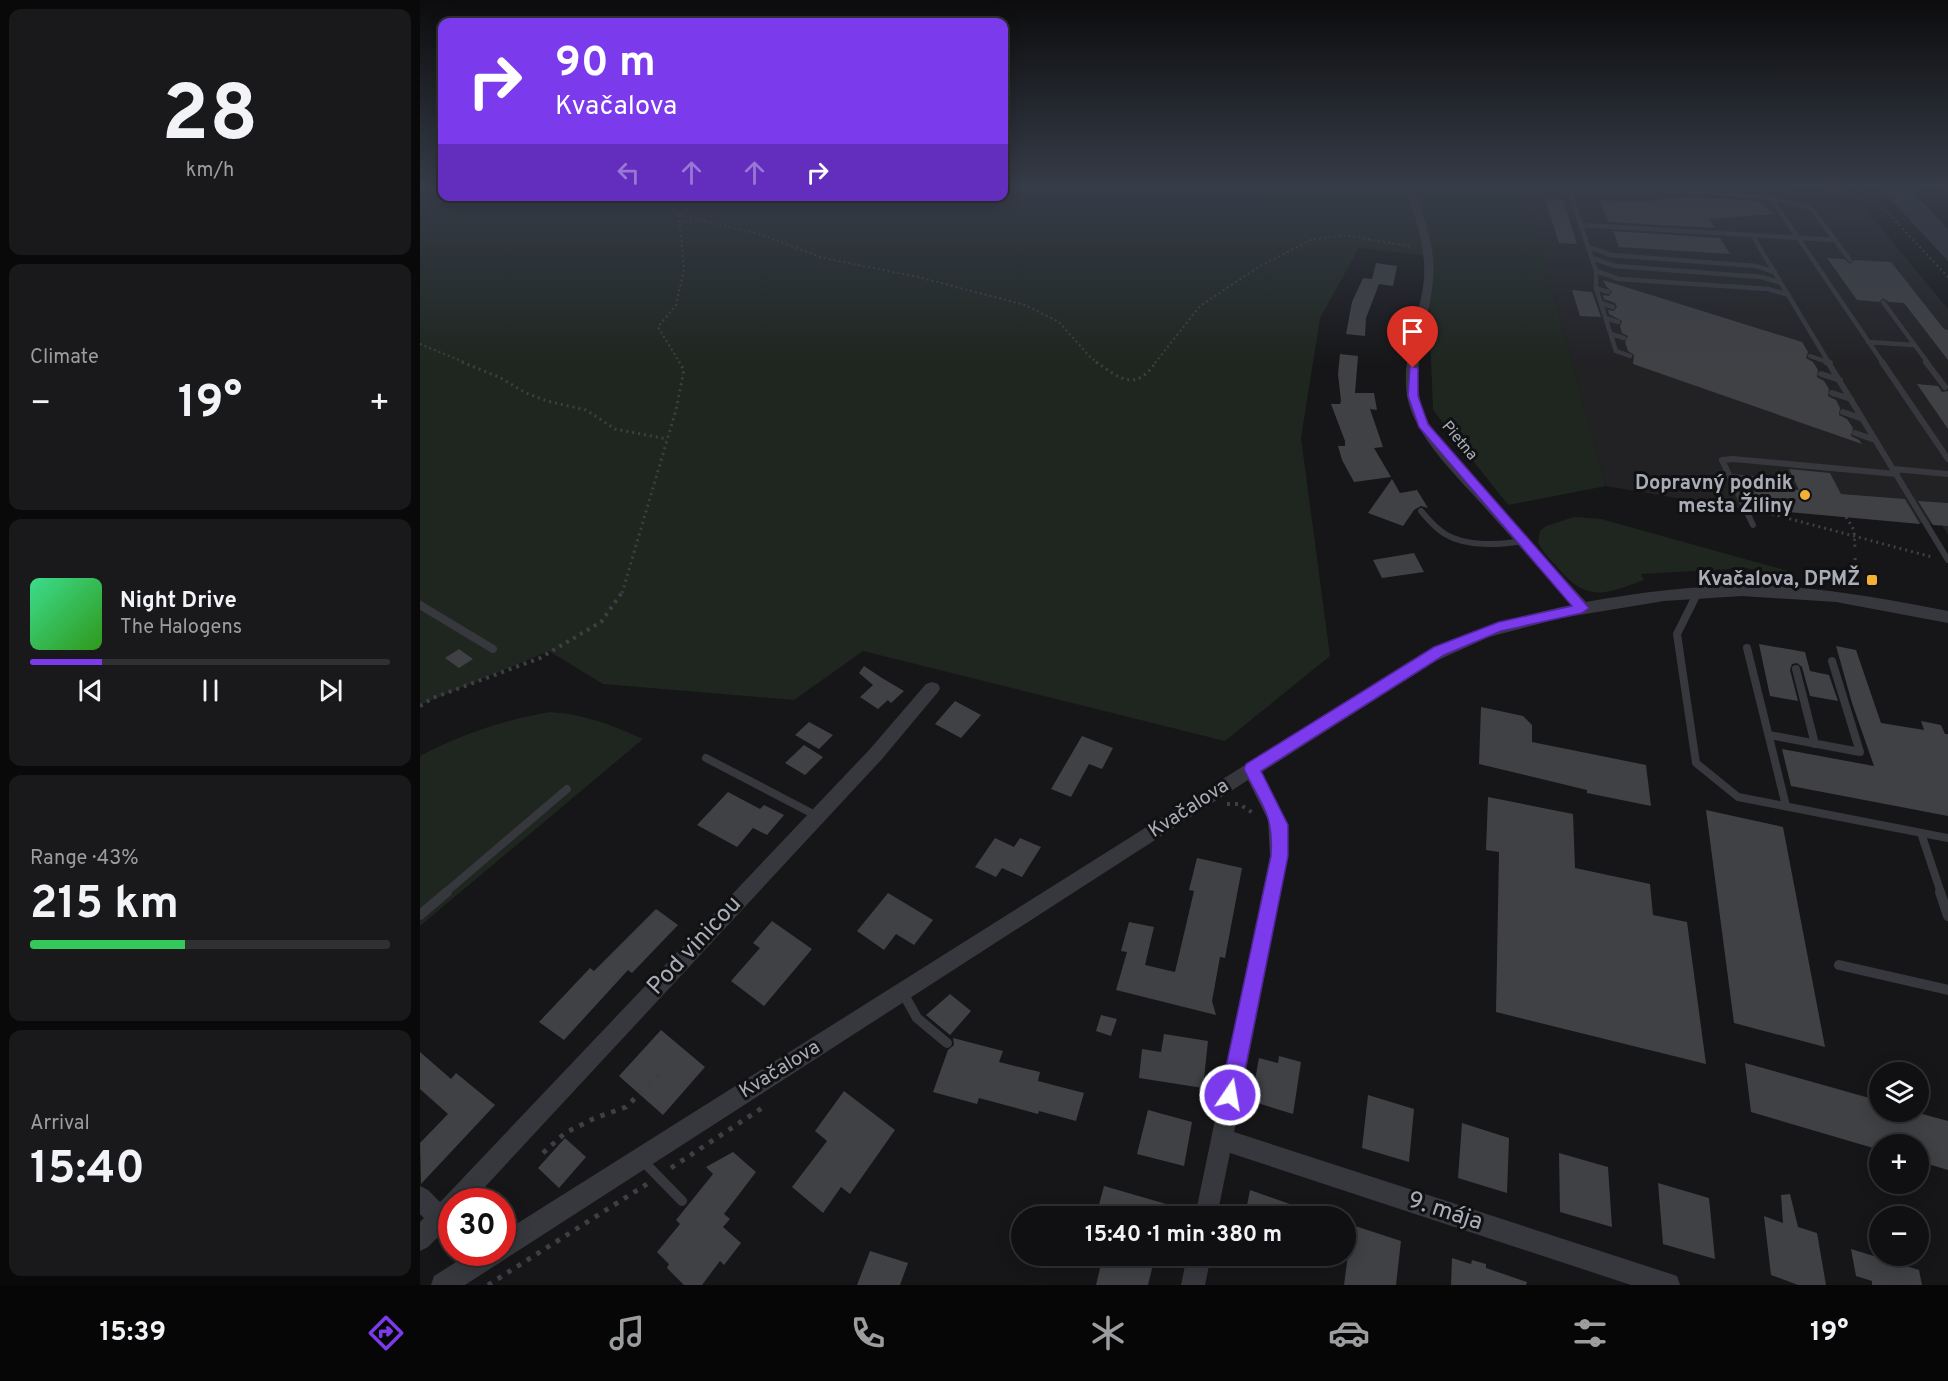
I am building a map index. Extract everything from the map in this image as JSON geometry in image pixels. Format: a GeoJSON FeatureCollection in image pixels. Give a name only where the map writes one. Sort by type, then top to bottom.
{"type":"FeatureCollection","features":[{"type":"Feature","properties":{"kind":"street","name":"Pietna"},"geometry":{"type":"LineString","coordinates":[[1426,246],[1429,274],[1412,383],[1416,410],[1423,425],[1443,451],[1582,608]]}},
{"type":"Feature","properties":{"kind":"street","name":"Kvačalova"},"geometry":{"type":"LineString","coordinates":[[516,1238],[1439,651],[1499,627],[1582,608],[1636,598],[1698,592],[1795,593],[1849,599],[1948,617]]}},
{"type":"Feature","properties":{"kind":"street","name":"Pod vinicou"},"geometry":{"type":"LineString","coordinates":[[468,1188],[876,754],[932,688]]}},
{"type":"Feature","properties":{"kind":"street"},"geometry":{"type":"LineString","coordinates":[[1208,1206],[1279,856],[1280,825],[1270,801],[1251,769]]}},
{"type":"Feature","properties":{"kind":"street","name":"9. mája"},"geometry":{"type":"LineString","coordinates":[[1221,1139],[1668,1285]]}},
{"type":"Feature","properties":{"kind":"street"},"geometry":{"type":"LineString","coordinates":[[420,1198],[438,1204]]}},
{"type":"Feature","properties":{"kind":"street","name":"Pod vinicou"},"geometry":{"type":"LineString","coordinates":[[420,1239],[438,1220]]}},
{"type":"Feature","properties":{"kind":"street"},"geometry":{"type":"LineString","coordinates":[[443,1285],[472,1266]]}},
{"type":"Feature","properties":{"kind":"street"},"geometry":{"type":"LineString","coordinates":[[1193,1285],[1197,1266]]}},
{"type":"Feature","properties":{"kind":"lane"},"geometry":{"type":"LineString","coordinates":[[1759,246],[1948,560]]}},
{"type":"Feature","properties":{"kind":"lane"},"geometry":{"type":"LineString","coordinates":[[1802,246],[1948,459]]}},
{"type":"Feature","properties":{"kind":"lane"},"geometry":{"type":"LineString","coordinates":[[1839,246],[1850,260]]}},
{"type":"Feature","properties":{"kind":"lane"},"geometry":{"type":"LineString","coordinates":[[1588,247],[1611,255],[1756,266],[1775,272]]}},
{"type":"Feature","properties":{"kind":"lane"},"geometry":{"type":"LineString","coordinates":[[1588,247],[1596,271],[1596,288],[1616,351],[1630,356]]}},
{"type":"Feature","properties":{"kind":"lane"},"geometry":{"type":"LineString","coordinates":[[1592,258],[1615,266],[1762,277],[1781,283]]}},
{"type":"Feature","properties":{"kind":"lane"},"geometry":{"type":"LineString","coordinates":[[1596,271],[1619,279],[1768,289],[1789,295]]}},
{"type":"Feature","properties":{"kind":"lane"},"geometry":{"type":"LineString","coordinates":[[1596,288],[1608,292]]}},
{"type":"Feature","properties":{"kind":"lane"},"geometry":{"type":"LineString","coordinates":[[1883,302],[1945,387]]}},
{"type":"Feature","properties":{"kind":"lane"},"geometry":{"type":"LineString","coordinates":[[1601,303],[1613,307]]}},
{"type":"Feature","properties":{"kind":"lane"},"geometry":{"type":"LineString","coordinates":[[1606,318],[1618,322]]}},
{"type":"Feature","properties":{"kind":"lane"},"geometry":{"type":"LineString","coordinates":[[1611,334],[1624,338]]}},
{"type":"Feature","properties":{"kind":"lane"},"geometry":{"type":"LineString","coordinates":[[1868,342],[1914,345]]}},
{"type":"Feature","properties":{"kind":"lane"},"geometry":{"type":"LineString","coordinates":[[1810,356],[1830,363]]}},
{"type":"Feature","properties":{"kind":"lane"},"geometry":{"type":"LineString","coordinates":[[1821,374],[1840,381]]}},
{"type":"Feature","properties":{"kind":"lane"},"geometry":{"type":"LineString","coordinates":[[1832,393],[1851,399]]}},
{"type":"Feature","properties":{"kind":"lane"},"geometry":{"type":"LineString","coordinates":[[1843,412],[1863,419]]}},
{"type":"Feature","properties":{"kind":"lane"},"geometry":{"type":"LineString","coordinates":[[1855,433],[1875,440]]}},
{"type":"Feature","properties":{"kind":"lane"},"geometry":{"type":"LineString","coordinates":[[1753,525],[1722,460],[1948,474]]}},
{"type":"Feature","properties":{"kind":"lane"},"geometry":{"type":"LineString","coordinates":[[1730,477],[1780,481]]}},
{"type":"Feature","properties":{"kind":"lane"},"geometry":{"type":"LineString","coordinates":[[1421,511],[1447,535],[1457,539],[1513,543],[1523,541]]}},
{"type":"Feature","properties":{"kind":"lane"},"geometry":{"type":"LineString","coordinates":[[1698,592],[1677,634],[1696,763],[1738,797],[1948,838]]}},
{"type":"Feature","properties":{"kind":"lane"},"geometry":{"type":"LineString","coordinates":[[420,605],[493,649]]}},
{"type":"Feature","properties":{"kind":"lane"},"geometry":{"type":"LineString","coordinates":[[1747,648],[1786,806]]}},
{"type":"Feature","properties":{"kind":"lane"},"geometry":{"type":"LineString","coordinates":[[1769,735],[1860,752],[1832,661]]}},
{"type":"Feature","properties":{"kind":"lane"},"geometry":{"type":"LineString","coordinates":[[1796,669],[1815,744]]}},
{"type":"Feature","properties":{"kind":"lane"},"geometry":{"type":"LineString","coordinates":[[706,758],[817,816]]}},
{"type":"Feature","properties":{"kind":"lane"},"geometry":{"type":"LineString","coordinates":[[420,915],[567,789]]}},
{"type":"Feature","properties":{"kind":"lane"},"geometry":{"type":"LineString","coordinates":[[1921,833],[1948,916]]}},
{"type":"Feature","properties":{"kind":"lane"},"geometry":{"type":"LineString","coordinates":[[1839,965],[1948,990]]}},
{"type":"Feature","properties":{"kind":"lane"},"geometry":{"type":"LineString","coordinates":[[902,992],[917,1018],[947,1043]]}},
{"type":"Feature","properties":{"kind":"lane"},"geometry":{"type":"LineString","coordinates":[[640,1159],[682,1201]]}},
{"type":"Feature","properties":{"kind":"path"},"geometry":{"type":"LineString","coordinates":[[420,706],[434,698],[540,658],[601,622],[625,589],[684,370],[658,327],[676,305],[684,269],[682,246]]}},
{"type":"Feature","properties":{"kind":"path"},"geometry":{"type":"LineString","coordinates":[[792,246],[823,258],[918,277],[1025,305],[1059,322],[1090,357],[1118,377],[1133,381],[1142,378],[1150,370],[1174,336],[1200,306],[1257,268],[1299,246]]}},
{"type":"Feature","properties":{"kind":"path"},"geometry":{"type":"LineString","coordinates":[[1410,246],[1428,252]]}},
{"type":"Feature","properties":{"kind":"path"},"geometry":{"type":"LineString","coordinates":[[1919,246],[1948,277]]}},
{"type":"Feature","properties":{"kind":"path"},"geometry":{"type":"LineString","coordinates":[[420,344],[499,377],[526,393],[547,401],[586,410],[615,429],[667,439]]}},
{"type":"Feature","properties":{"kind":"path"},"geometry":{"type":"LineString","coordinates":[[1746,512],[1772,514],[1933,557]]}},
{"type":"Feature","properties":{"kind":"path"},"geometry":{"type":"LineString","coordinates":[[1846,517],[1854,536],[1855,547]]}},
{"type":"Feature","properties":{"kind":"path"},"geometry":{"type":"LineString","coordinates":[[1856,558],[1857,574]]}},
{"type":"Feature","properties":{"kind":"path"},"geometry":{"type":"LineString","coordinates":[[1224,804],[1239,804],[1253,812],[1258,820]]}},
{"type":"Feature","properties":{"kind":"path"},"geometry":{"type":"LineString","coordinates":[[543,1153],[565,1133],[595,1118],[626,1107],[659,1075]]}},
{"type":"Feature","properties":{"kind":"path"},"geometry":{"type":"LineString","coordinates":[[488,1285],[765,1106]]}},
{"type":"Feature","properties":{"kind":"shaded area"},"geometry":{"type":"Polygon","coordinates":[[[420,246],[1540,246],[1606,486],[1508,505],[1433,410],[1427,256],[1359,248],[1320,318],[1301,438],[1330,656],[1225,741],[863,651],[794,700],[603,684],[549,651],[420,705],[420,246]]]}},
{"type":"Feature","properties":{"kind":"shaded area","name":"Dopravný podnik mesta Žiliny"},"geometry":{"type":"Polygon","coordinates":[[[1540,246],[1896,246],[1948,309],[1948,535],[1942,525],[1729,507],[1606,486],[1540,246]]]}},
{"type":"Feature","properties":{"kind":"shaded area"},"geometry":{"type":"Polygon","coordinates":[[[1934,246],[1948,246],[1948,261],[1934,246]]]}},
{"type":"Feature","properties":{"kind":"shaded area"},"geometry":{"type":"Polygon","coordinates":[[[1574,517],[1601,519],[1788,571],[1785,576],[1746,568],[1641,574],[1644,580],[1618,589],[1608,592],[1588,591],[1569,579],[1547,556],[1538,542],[1540,531],[1546,526],[1574,517]]]}},
{"type":"Feature","properties":{"kind":"shaded area"},"geometry":{"type":"Polygon","coordinates":[[[550,712],[598,721],[643,739],[420,926],[420,756],[483,729],[550,712]]]}},
{"type":"Feature","properties":{"kind":"building"},"geometry":{"type":"Polygon","coordinates":[[[1725,246],[1730,254],[1619,247],[1725,246]]]}},
{"type":"Feature","properties":{"kind":"building"},"geometry":{"type":"Polygon","coordinates":[[[1827,258],[1844,259],[1850,264],[1854,260],[1891,262],[1944,329],[1948,330],[1948,360],[1904,303],[1889,302],[1883,298],[1879,302],[1857,300],[1827,258]]]}},
{"type":"Feature","properties":{"kind":"building"},"geometry":{"type":"Polygon","coordinates":[[[1376,263],[1397,266],[1393,286],[1379,284],[1366,318],[1365,336],[1346,334],[1352,302],[1363,278],[1372,279],[1376,263]]]}},
{"type":"Feature","properties":{"kind":"building"},"geometry":{"type":"Polygon","coordinates":[[[1603,280],[1802,342],[1808,352],[1806,358],[1813,362],[1818,370],[1817,377],[1824,381],[1829,389],[1828,396],[1836,400],[1840,408],[1839,415],[1847,419],[1853,428],[1851,436],[1862,444],[1633,364],[1634,355],[1628,351],[1625,342],[1628,336],[1622,333],[1620,326],[1622,321],[1609,314],[1608,310],[1614,311],[1617,307],[1615,303],[1604,299],[1603,295],[1609,296],[1612,292],[1603,280]]]}},
{"type":"Feature","properties":{"kind":"building"},"geometry":{"type":"Polygon","coordinates":[[[1572,290],[1592,292],[1601,317],[1580,316],[1572,290]]]}},
{"type":"Feature","properties":{"kind":"building"},"geometry":{"type":"Polygon","coordinates":[[[1340,354],[1358,356],[1355,393],[1374,393],[1377,410],[1370,409],[1383,447],[1374,448],[1391,477],[1354,482],[1342,460],[1338,446],[1345,446],[1345,441],[1331,404],[1340,404],[1341,401],[1338,374],[1340,354]]]}},
{"type":"Feature","properties":{"kind":"building"},"geometry":{"type":"Polygon","coordinates":[[[1917,384],[1938,386],[1942,392],[1948,391],[1948,429],[1917,384]]]}},
{"type":"Feature","properties":{"kind":"building","name":"Dopravný podnik mesta Žiliny"},"geometry":{"type":"Polygon","coordinates":[[[1789,469],[1830,473],[1841,494],[1905,499],[1920,524],[1755,509],[1745,485],[1799,490],[1789,469]]]}},
{"type":"Feature","properties":{"kind":"building"},"geometry":{"type":"Polygon","coordinates":[[[1392,479],[1400,493],[1417,490],[1428,508],[1421,506],[1414,510],[1403,526],[1368,513],[1392,479]]]}},
{"type":"Feature","properties":{"kind":"building"},"geometry":{"type":"Polygon","coordinates":[[[1918,501],[1948,503],[1948,526],[1933,525],[1918,501]]]}},
{"type":"Feature","properties":{"kind":"building"},"geometry":{"type":"Polygon","coordinates":[[[1414,553],[1424,572],[1382,578],[1373,560],[1414,553]]]}},
{"type":"Feature","properties":{"kind":"building"},"geometry":{"type":"Polygon","coordinates":[[[1759,644],[1805,652],[1810,671],[1829,675],[1838,701],[1810,696],[1802,667],[1797,663],[1792,664],[1790,670],[1798,701],[1770,696],[1759,644]]]}},
{"type":"Feature","properties":{"kind":"building"},"geometry":{"type":"Polygon","coordinates":[[[1836,646],[1856,650],[1881,723],[1924,730],[1921,721],[1941,725],[1945,734],[1948,734],[1948,816],[1791,786],[1782,749],[1874,766],[1852,703],[1836,646]]]}},
{"type":"Feature","properties":{"kind":"building"},"geometry":{"type":"Polygon","coordinates":[[[459,649],[473,659],[459,668],[445,658],[459,649]]]}},
{"type":"Feature","properties":{"kind":"building"},"geometry":{"type":"Polygon","coordinates":[[[864,666],[904,691],[891,703],[888,700],[878,709],[860,697],[873,685],[859,673],[864,666]]]}},
{"type":"Feature","properties":{"kind":"building"},"geometry":{"type":"Polygon","coordinates":[[[955,701],[981,715],[961,738],[935,724],[955,701]]]}},
{"type":"Feature","properties":{"kind":"building"},"geometry":{"type":"Polygon","coordinates":[[[1481,707],[1523,716],[1532,725],[1532,742],[1646,765],[1651,806],[1587,793],[1587,790],[1479,764],[1481,707]]]}},
{"type":"Feature","properties":{"kind":"building"},"geometry":{"type":"Polygon","coordinates":[[[809,722],[833,735],[819,749],[795,735],[809,722]]]}},
{"type":"Feature","properties":{"kind":"building"},"geometry":{"type":"Polygon","coordinates":[[[1082,736],[1113,748],[1102,769],[1089,764],[1071,797],[1051,789],[1082,736]]]}},
{"type":"Feature","properties":{"kind":"building"},"geometry":{"type":"Polygon","coordinates":[[[804,745],[823,757],[805,775],[785,763],[804,745]]]}},
{"type":"Feature","properties":{"kind":"building"},"geometry":{"type":"Polygon","coordinates":[[[728,792],[760,809],[764,805],[784,815],[767,835],[753,828],[737,847],[697,825],[728,792]]]}},
{"type":"Feature","properties":{"kind":"building"},"geometry":{"type":"Polygon","coordinates":[[[1488,797],[1573,814],[1575,868],[1650,884],[1653,915],[1687,922],[1706,1064],[1496,1012],[1499,852],[1486,850],[1488,797]]]}},
{"type":"Feature","properties":{"kind":"building"},"geometry":{"type":"Polygon","coordinates":[[[1706,810],[1783,827],[1825,1047],[1734,1023],[1706,810]]]}},
{"type":"Feature","properties":{"kind":"building"},"geometry":{"type":"Polygon","coordinates":[[[995,838],[1014,847],[1020,838],[1041,847],[1022,877],[1002,868],[996,877],[975,867],[995,838]]]}},
{"type":"Feature","properties":{"kind":"building"},"geometry":{"type":"Polygon","coordinates":[[[1197,858],[1242,868],[1225,958],[1220,957],[1212,1001],[1216,1015],[1116,990],[1127,952],[1121,951],[1129,922],[1154,927],[1145,965],[1175,972],[1194,891],[1189,890],[1197,858]]]}},
{"type":"Feature","properties":{"kind":"building"},"geometry":{"type":"Polygon","coordinates":[[[888,893],[933,920],[914,945],[896,934],[884,950],[857,931],[888,893]]]}},
{"type":"Feature","properties":{"kind":"building"},"geometry":{"type":"Polygon","coordinates":[[[656,909],[678,925],[632,973],[628,970],[564,1040],[539,1022],[590,968],[594,971],[656,909]]]}},
{"type":"Feature","properties":{"kind":"building"},"geometry":{"type":"Polygon","coordinates":[[[772,921],[812,949],[764,1006],[731,981],[760,948],[753,943],[772,921]]]}},
{"type":"Feature","properties":{"kind":"building"},"geometry":{"type":"Polygon","coordinates":[[[950,994],[971,1011],[950,1035],[926,1015],[950,994]]]}},
{"type":"Feature","properties":{"kind":"building"},"geometry":{"type":"Polygon","coordinates":[[[1101,1015],[1117,1019],[1111,1036],[1096,1031],[1101,1015]]]}},
{"type":"Feature","properties":{"kind":"building"},"geometry":{"type":"Polygon","coordinates":[[[661,1030],[705,1067],[663,1115],[619,1076],[661,1030]]]}},
{"type":"Feature","properties":{"kind":"building"},"geometry":{"type":"Polygon","coordinates":[[[1164,1034],[1208,1041],[1203,1088],[1139,1078],[1142,1049],[1161,1052],[1164,1034]]]}},
{"type":"Feature","properties":{"kind":"building"},"geometry":{"type":"Polygon","coordinates":[[[953,1038],[1003,1051],[999,1062],[1040,1072],[1038,1081],[1084,1093],[1076,1121],[1039,1111],[1038,1114],[979,1098],[977,1104],[933,1092],[948,1050],[954,1045],[953,1038]]]}},
{"type":"Feature","properties":{"kind":"building"},"geometry":{"type":"Polygon","coordinates":[[[420,1052],[451,1079],[456,1073],[495,1105],[421,1184],[420,1143],[448,1114],[420,1089],[420,1052]]]}},
{"type":"Feature","properties":{"kind":"building"},"geometry":{"type":"Polygon","coordinates":[[[1279,1056],[1301,1062],[1293,1114],[1251,1101],[1259,1058],[1278,1063],[1279,1056]]]}},
{"type":"Feature","properties":{"kind":"building"},"geometry":{"type":"Polygon","coordinates":[[[1745,1063],[1869,1098],[1869,1122],[1929,1122],[1929,1116],[1948,1121],[1948,1170],[1929,1164],[1929,1134],[1869,1134],[1869,1147],[1751,1112],[1745,1063]]]}},
{"type":"Feature","properties":{"kind":"building"},"geometry":{"type":"Polygon","coordinates":[[[844,1091],[895,1130],[850,1194],[841,1187],[823,1213],[792,1187],[827,1141],[815,1131],[844,1091]]]}},
{"type":"Feature","properties":{"kind":"building"},"geometry":{"type":"Polygon","coordinates":[[[1368,1095],[1414,1109],[1409,1162],[1362,1148],[1368,1095]]]}},
{"type":"Feature","properties":{"kind":"building"},"geometry":{"type":"Polygon","coordinates":[[[1148,1110],[1192,1122],[1184,1166],[1137,1154],[1148,1110]]]}},
{"type":"Feature","properties":{"kind":"building"},"geometry":{"type":"Polygon","coordinates":[[[1462,1123],[1509,1138],[1507,1193],[1458,1178],[1462,1123]]]}},
{"type":"Feature","properties":{"kind":"building"},"geometry":{"type":"Polygon","coordinates":[[[565,1138],[586,1157],[559,1188],[538,1168],[565,1138]]]}},
{"type":"Feature","properties":{"kind":"building"},"geometry":{"type":"Polygon","coordinates":[[[733,1152],[756,1172],[724,1214],[730,1219],[723,1227],[741,1243],[724,1265],[720,1261],[702,1285],[684,1285],[667,1268],[669,1264],[657,1252],[680,1224],[676,1220],[713,1174],[706,1167],[733,1152]]]}},
{"type":"Feature","properties":{"kind":"building"},"geometry":{"type":"Polygon","coordinates":[[[1559,1153],[1608,1167],[1612,1227],[1560,1212],[1559,1153]]]}},
{"type":"Feature","properties":{"kind":"building"},"geometry":{"type":"Polygon","coordinates":[[[1658,1183],[1709,1198],[1715,1259],[1663,1244],[1658,1183]]]}},
{"type":"Feature","properties":{"kind":"building"},"geometry":{"type":"Polygon","coordinates":[[[1104,1186],[1173,1206],[1099,1206],[1104,1186]]]}},
{"type":"Feature","properties":{"kind":"building"},"geometry":{"type":"Polygon","coordinates":[[[1250,1190],[1295,1206],[1247,1206],[1250,1190]]]}},
{"type":"Feature","properties":{"kind":"building"},"geometry":{"type":"Polygon","coordinates":[[[1790,1194],[1798,1227],[1817,1233],[1826,1285],[1798,1285],[1771,1275],[1764,1216],[1783,1223],[1781,1195],[1790,1194]]]}},
{"type":"Feature","properties":{"kind":"building"},"geometry":{"type":"Polygon","coordinates":[[[1356,1226],[1401,1241],[1396,1285],[1344,1285],[1347,1266],[1356,1266],[1356,1226]]]}},
{"type":"Feature","properties":{"kind":"building"},"geometry":{"type":"Polygon","coordinates":[[[1851,1249],[1869,1255],[1869,1266],[1906,1266],[1919,1270],[1922,1285],[1872,1285],[1872,1281],[1856,1276],[1851,1249]]]}},
{"type":"Feature","properties":{"kind":"building"},"geometry":{"type":"Polygon","coordinates":[[[870,1251],[908,1263],[900,1285],[857,1285],[870,1251]]]}},
{"type":"Feature","properties":{"kind":"building"},"geometry":{"type":"Polygon","coordinates":[[[1452,1258],[1471,1264],[1472,1260],[1486,1264],[1486,1268],[1527,1282],[1526,1285],[1451,1285],[1452,1258]]]}},
{"type":"Feature","properties":{"kind":"building"},"geometry":{"type":"Polygon","coordinates":[[[1101,1266],[1153,1266],[1148,1285],[1096,1285],[1101,1266]]]}},
{"type":"Feature","properties":{"kind":"place","name":"Dopravný podnik mesta Žiliny"},"geometry":{"type":"Point","coordinates":[1805,495]}},
{"type":"Feature","properties":{"kind":"place","name":"Kvačalova, DPMŽ"},"geometry":{"type":"Point","coordinates":[1872,580]}},
{"type":"Feature","properties":{"kind":"route"},"geometry":{"type":"LineString","coordinates":[[1230,1095],[1279,856],[1280,825],[1270,801],[1251,769],[1439,651],[1499,627],[1582,608],[1496,512],[1423,425],[1413,396],[1413,368]]}}]}
